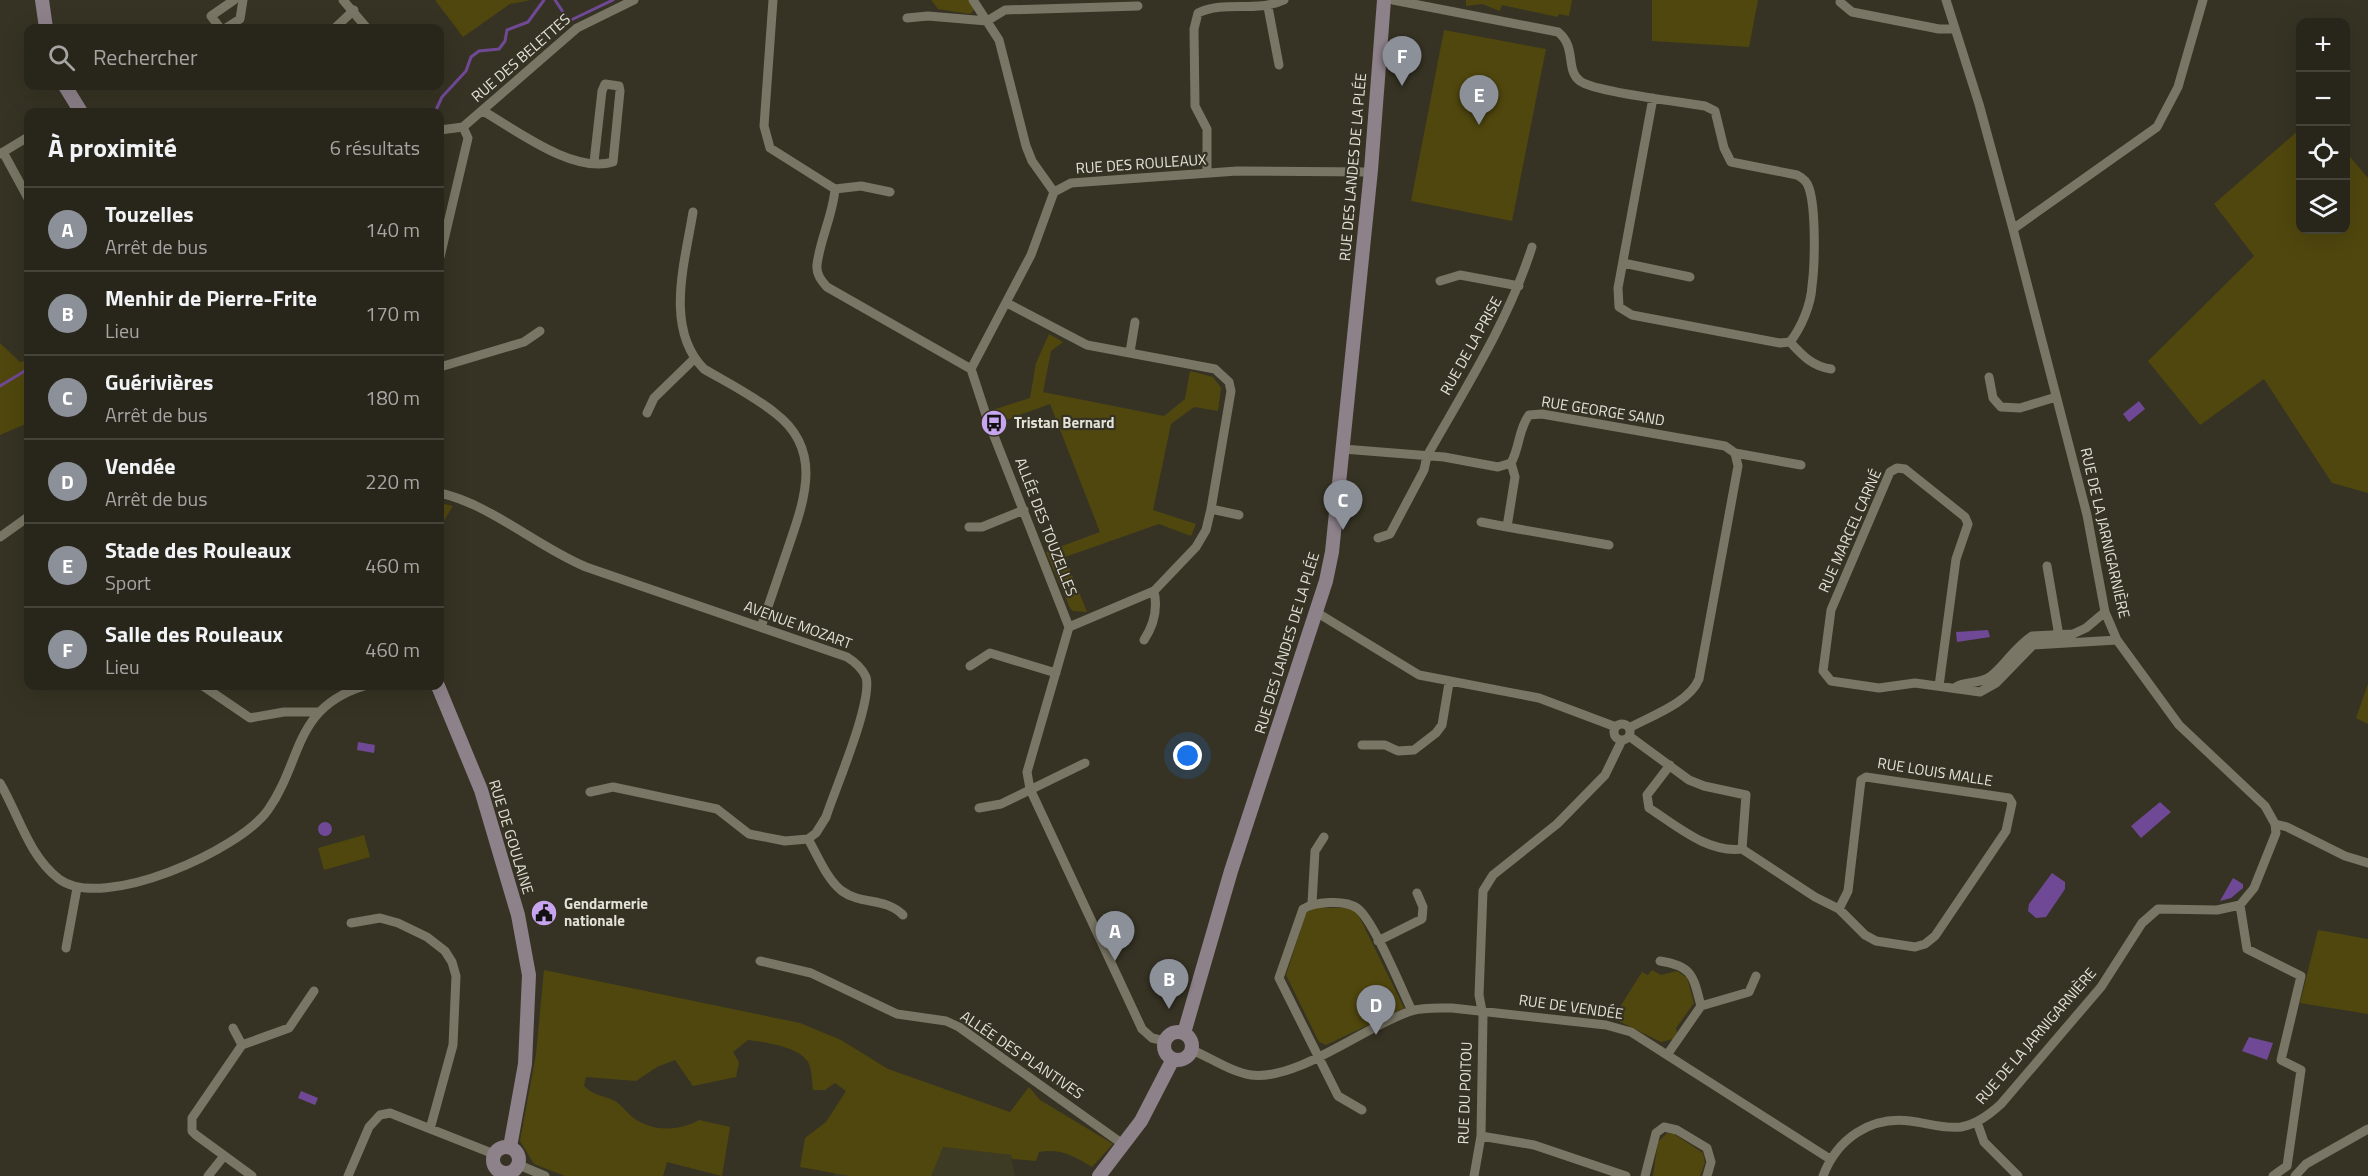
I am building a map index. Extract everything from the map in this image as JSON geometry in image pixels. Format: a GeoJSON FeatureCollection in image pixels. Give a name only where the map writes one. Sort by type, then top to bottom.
{"type":"FeatureCollection","features":[{"type":"Feature","properties":{"kind":"street"},"geometry":{"type":"LineString","coordinates":[[42,0],[45,24]]}},
{"type":"Feature","properties":{"kind":"street"},"geometry":{"type":"LineString","coordinates":[[217,24],[212,16],[234,0]]}},
{"type":"Feature","properties":{"kind":"street"},"geometry":{"type":"LineString","coordinates":[[232,24],[240,19],[243,0]]}},
{"type":"Feature","properties":{"kind":"street"},"geometry":{"type":"LineString","coordinates":[[344,0],[364,24]]}},
{"type":"Feature","properties":{"kind":"street","name":"RUE DES BELETTES"},"geometry":{"type":"LineString","coordinates":[[463,127],[577,28],[634,0]]}},
{"type":"Feature","properties":{"kind":"street"},"geometry":{"type":"LineString","coordinates":[[774,0],[765,126],[770,148],[835,189],[861,186],[890,192]]}},
{"type":"Feature","properties":{"kind":"street"},"geometry":{"type":"LineString","coordinates":[[835,189],[833,209],[817,266],[819,278],[827,287],[972,369],[1031,255],[1054,192],[1032,161],[1026,146],[999,40],[973,0]]}},
{"type":"Feature","properties":{"kind":"street"},"geometry":{"type":"LineString","coordinates":[[1207,173],[1207,129],[1195,106],[1194,29],[1198,13],[1213,5],[1268,7],[1284,0]]}},
{"type":"Feature","properties":{"kind":"street","name":"RUE DES LANDES DE LA PLÉE"},"geometry":{"type":"LineString","coordinates":[[1184,1033],[1220,907],[1316,612],[1332,552],[1370,172],[1384,0]]}},
{"type":"Feature","properties":{"kind":"street"},"geometry":{"type":"LineString","coordinates":[[1393,0],[1558,32],[1570,44],[1573,73],[1580,82],[1653,98],[1705,106],[1715,111],[1724,148],[1731,162],[1797,174],[1804,178],[1809,187],[1812,210],[1812,287],[1797,333],[1790,342],[1780,343],[1624,313],[1619,307],[1623,263],[1653,98]]}},
{"type":"Feature","properties":{"kind":"street","name":"RUE DE LA JARNIGARNIÈRE"},"geometry":{"type":"LineString","coordinates":[[1946,0],[2013,229],[2087,514],[2105,612],[2117,640],[2179,725],[2265,807],[2276,824]]}},
{"type":"Feature","properties":{"kind":"street"},"geometry":{"type":"LineString","coordinates":[[2013,229],[2157,127],[2178,87],[2203,0]]}},
{"type":"Feature","properties":{"kind":"street"},"geometry":{"type":"LineString","coordinates":[[1840,2],[1852,12],[1940,29],[1955,28]]}},
{"type":"Feature","properties":{"kind":"street"},"geometry":{"type":"LineString","coordinates":[[907,18],[928,16],[987,21],[1005,10],[1036,4],[1138,6]]}},
{"type":"Feature","properties":{"kind":"street"},"geometry":{"type":"LineString","coordinates":[[1268,7],[1279,65]]}},
{"type":"Feature","properties":{"kind":"street"},"geometry":{"type":"LineString","coordinates":[[339,24],[354,10]]}},
{"type":"Feature","properties":{"kind":"street"},"geometry":{"type":"LineString","coordinates":[[483,111],[547,148],[569,157],[594,162],[613,162],[620,91],[619,86],[615,84],[605,84],[602,92],[594,162]]}},
{"type":"Feature","properties":{"kind":"street"},"geometry":{"type":"LineString","coordinates":[[67,90],[75,108]]}},
{"type":"Feature","properties":{"kind":"street"},"geometry":{"type":"LineString","coordinates":[[444,129],[463,127],[468,138],[444,240]]}},
{"type":"Feature","properties":{"kind":"street"},"geometry":{"type":"LineString","coordinates":[[24,139],[1,153],[24,191]]}},
{"type":"Feature","properties":{"kind":"street","name":"RUE DES ROULEAUX"},"geometry":{"type":"LineString","coordinates":[[1054,192],[1071,183],[1207,173],[1370,172]]}},
{"type":"Feature","properties":{"kind":"street"},"geometry":{"type":"LineString","coordinates":[[693,212],[680,308],[694,359],[704,369],[776,413],[800,444],[805,463],[807,483],[804,504],[761,627]]}},
{"type":"Feature","properties":{"kind":"street","name":"RUE DE LA PRISE"},"geometry":{"type":"LineString","coordinates":[[1378,538],[1390,534],[1424,470],[1427,456],[1502,325],[1519,286],[1532,247]]}},
{"type":"Feature","properties":{"kind":"street"},"geometry":{"type":"LineString","coordinates":[[1623,263],[1690,277]]}},
{"type":"Feature","properties":{"kind":"street"},"geometry":{"type":"LineString","coordinates":[[1440,281],[1460,275],[1519,286]]}},
{"type":"Feature","properties":{"kind":"street"},"geometry":{"type":"LineString","coordinates":[[1007,303],[1087,345],[1215,369],[1229,382],[1231,391],[1206,530],[1196,547],[1154,591],[1069,627],[1028,772],[1030,789],[1142,1029],[1152,1038],[1165,1041]]}},
{"type":"Feature","properties":{"kind":"street"},"geometry":{"type":"LineString","coordinates":[[1130,352],[1135,322]]}},
{"type":"Feature","properties":{"kind":"street"},"geometry":{"type":"LineString","coordinates":[[444,366],[524,342],[540,331]]}},
{"type":"Feature","properties":{"kind":"street"},"geometry":{"type":"LineString","coordinates":[[1790,342],[1809,362],[1818,367],[1831,369]]}},
{"type":"Feature","properties":{"kind":"street"},"geometry":{"type":"LineString","coordinates":[[647,412],[654,398],[694,359]]}},
{"type":"Feature","properties":{"kind":"street","name":"ALLÉE DES TOUZELLES"},"geometry":{"type":"LineString","coordinates":[[972,369],[987,418],[1069,627]]}},
{"type":"Feature","properties":{"kind":"street"},"geometry":{"type":"LineString","coordinates":[[1989,377],[1993,398],[2001,407],[2020,408],[2056,397]]}},
{"type":"Feature","properties":{"kind":"street","name":"RUE GEORGE SAND"},"geometry":{"type":"LineString","coordinates":[[1507,527],[1515,477],[1511,463],[1517,452],[1520,426],[1529,415],[1542,414],[1725,447],[1735,453],[1801,465]]}},
{"type":"Feature","properties":{"kind":"street"},"geometry":{"type":"LineString","coordinates":[[1343,449],[1427,456],[1498,467],[1511,463]]}},
{"type":"Feature","properties":{"kind":"street"},"geometry":{"type":"LineString","coordinates":[[1316,612],[1400,666],[1419,675],[1539,698],[1616,727],[1616,737],[1626,735],[1695,690],[1699,679],[1738,466],[1735,453]]}},
{"type":"Feature","properties":{"kind":"street","name":"RUE MARCEL CARNÉ"},"geometry":{"type":"LineString","coordinates":[[1939,686],[1956,559],[1968,524],[1965,517],[1905,469],[1896,468],[1890,472],[1831,610],[1823,671],[1831,681],[1879,688],[1915,683],[1939,686],[1956,687],[1959,690],[1971,692],[1990,688],[2033,645],[2117,640]]}},
{"type":"Feature","properties":{"kind":"street","name":"AVENUE MOZART"},"geometry":{"type":"LineString","coordinates":[[444,494],[469,502],[556,554],[576,563],[847,657],[859,666],[866,678],[864,706],[826,817],[816,833],[808,839]]}},
{"type":"Feature","properties":{"kind":"street"},"geometry":{"type":"LineString","coordinates":[[1211,509],[1239,515]]}},
{"type":"Feature","properties":{"kind":"street"},"geometry":{"type":"LineString","coordinates":[[969,527],[982,527],[1024,510]]}},
{"type":"Feature","properties":{"kind":"street"},"geometry":{"type":"LineString","coordinates":[[0,537],[24,520]]}},
{"type":"Feature","properties":{"kind":"street"},"geometry":{"type":"LineString","coordinates":[[1481,522],[1609,545]]}},
{"type":"Feature","properties":{"kind":"street"},"geometry":{"type":"LineString","coordinates":[[2048,566],[2059,636]]}},
{"type":"Feature","properties":{"kind":"street"},"geometry":{"type":"LineString","coordinates":[[1144,640],[1152,628],[1156,604],[1154,591]]}},
{"type":"Feature","properties":{"kind":"street","name":"RUE MARCEL CARNÉ"},"geometry":{"type":"LineString","coordinates":[[1956,687],[1982,681],[1992,675],[2032,636],[2073,634],[2086,628],[2105,612]]}},
{"type":"Feature","properties":{"kind":"street"},"geometry":{"type":"LineString","coordinates":[[970,666],[990,653],[1056,673]]}},
{"type":"Feature","properties":{"kind":"street"},"geometry":{"type":"LineString","coordinates":[[1362,745],[1384,745],[1398,751],[1414,750],[1443,725],[1449,682]]}},
{"type":"Feature","properties":{"kind":"street"},"geometry":{"type":"LineString","coordinates":[[209,690],[250,718],[284,712],[319,712]]}},
{"type":"Feature","properties":{"kind":"street"},"geometry":{"type":"LineString","coordinates":[[0,783],[29,844],[61,880],[77,888],[126,886],[212,851],[246,832],[267,812],[275,799],[305,728],[319,712],[350,690]]}},
{"type":"Feature","properties":{"kind":"street","name":"RUE DE GOULAINE"},"geometry":{"type":"LineString","coordinates":[[440,690],[481,790],[518,915],[530,975],[525,1064],[510,1147]]}},
{"type":"Feature","properties":{"kind":"street"},"geometry":{"type":"LineString","coordinates":[[1626,735],[1704,786],[1746,795],[1742,849],[1734,850],[1705,844],[1649,808],[1647,795],[1670,765]]}},
{"type":"Feature","properties":{"kind":"street","name":"RUE DU POITOU"},"geometry":{"type":"LineString","coordinates":[[1474,1176],[1480,1136],[1483,1011],[1479,995],[1483,891],[1493,875],[1557,824],[1605,775],[1626,735]]}},
{"type":"Feature","properties":{"kind":"street"},"geometry":{"type":"LineString","coordinates":[[979,808],[1001,804],[1085,763]]}},
{"type":"Feature","properties":{"kind":"street","name":"RUE LOUIS MALLE"},"geometry":{"type":"LineString","coordinates":[[1742,849],[1815,897],[1839,909],[1865,935],[1876,941],[1915,947],[1925,944],[1935,936],[2006,831],[2012,804],[2009,798],[1866,777],[1861,780],[1848,891],[1839,909]]}},
{"type":"Feature","properties":{"kind":"street"},"geometry":{"type":"LineString","coordinates":[[590,792],[613,788],[717,809],[749,834],[785,841],[808,839],[842,891],[859,898],[894,905],[903,915]]}},
{"type":"Feature","properties":{"kind":"street"},"geometry":{"type":"LineString","coordinates":[[2273,1176],[2287,1166],[2301,1070],[2281,1060],[2301,975],[2247,949],[2240,906],[2254,888],[2276,833],[2276,824],[2345,856],[2368,863]]}},
{"type":"Feature","properties":{"kind":"street"},"geometry":{"type":"LineString","coordinates":[[1312,903],[1315,851],[1324,837]]}},
{"type":"Feature","properties":{"kind":"street"},"geometry":{"type":"LineString","coordinates":[[66,948],[77,888]]}},
{"type":"Feature","properties":{"kind":"street"},"geometry":{"type":"LineString","coordinates":[[1378,941],[1422,920],[1423,907],[1416,893]]}},
{"type":"Feature","properties":{"kind":"street"},"geometry":{"type":"LineString","coordinates":[[1362,1110],[1338,1096],[1280,978],[1303,909],[1312,903],[1355,906],[1362,913],[1378,941],[1412,1011]]}},
{"type":"Feature","properties":{"kind":"street","name":"RUE DE LA JARNIGARNIÈRE"},"geometry":{"type":"LineString","coordinates":[[1822,1176],[1830,1159],[1853,1135],[1882,1122],[1895,1120],[1950,1127],[1977,1122],[2001,1104],[2101,987],[2142,923],[2158,909],[2217,910],[2240,906]]}},
{"type":"Feature","properties":{"kind":"street"},"geometry":{"type":"LineString","coordinates":[[351,923],[380,918],[398,923],[427,937],[445,951],[452,963],[456,976],[453,1045],[430,1129]]}},
{"type":"Feature","properties":{"kind":"street","name":"ALLÉE DES PLANTIVES"},"geometry":{"type":"LineString","coordinates":[[760,961],[811,973],[897,1014],[946,1021],[959,1027],[1124,1145]]}},
{"type":"Feature","properties":{"kind":"street"},"geometry":{"type":"LineString","coordinates":[[1660,961],[1677,964],[1693,975],[1701,1006]]}},
{"type":"Feature","properties":{"kind":"street"},"geometry":{"type":"LineString","coordinates":[[1667,1054],[1701,1006],[1749,992],[1756,976]]}},
{"type":"Feature","properties":{"kind":"street"},"geometry":{"type":"LineString","coordinates":[[252,1176],[196,1135],[192,1131],[192,1118],[242,1045],[290,1028],[314,991]]}},
{"type":"Feature","properties":{"kind":"street","name":"RUE DE VENDÉE"},"geometry":{"type":"LineString","coordinates":[[1192,1050],[1251,1075],[1275,1074],[1318,1057],[1412,1011],[1452,1008],[1605,1025],[1630,1032],[1667,1054],[1830,1159]]}},
{"type":"Feature","properties":{"kind":"street"},"geometry":{"type":"LineString","coordinates":[[233,1028],[242,1045]]}},
{"type":"Feature","properties":{"kind":"street"},"geometry":{"type":"LineString","coordinates":[[1184,1033],[1191,1038],[1192,1050],[1182,1060],[1173,1059],[1165,1050],[1165,1041],[1171,1034],[1184,1033]]}},
{"type":"Feature","properties":{"kind":"street"},"geometry":{"type":"LineString","coordinates":[[1099,1176],[1124,1145],[1155,1096],[1173,1059]]}},
{"type":"Feature","properties":{"kind":"street"},"geometry":{"type":"LineString","coordinates":[[348,1176],[369,1127],[380,1115],[390,1113],[494,1154]]}},
{"type":"Feature","properties":{"kind":"street"},"geometry":{"type":"LineString","coordinates":[[1977,1122],[1984,1142],[2018,1176]]}},
{"type":"Feature","properties":{"kind":"street"},"geometry":{"type":"LineString","coordinates":[[1645,1176],[1656,1133],[1665,1127],[1677,1130],[1707,1148],[1711,1162],[1707,1176]]}},
{"type":"Feature","properties":{"kind":"street"},"geometry":{"type":"LineString","coordinates":[[2295,1176],[2306,1164],[2368,1129]]}},
{"type":"Feature","properties":{"kind":"street"},"geometry":{"type":"LineString","coordinates":[[1480,1136],[1534,1145],[1626,1176]]}},
{"type":"Feature","properties":{"kind":"street"},"geometry":{"type":"LineString","coordinates":[[502,1147],[510,1147],[517,1152],[519,1165],[514,1171],[501,1174],[493,1163],[494,1154],[502,1147]]}},
{"type":"Feature","properties":{"kind":"street"},"geometry":{"type":"LineString","coordinates":[[208,1176],[224,1156]]}},
{"type":"Feature","properties":{"kind":"street"},"geometry":{"type":"LineString","coordinates":[[519,1165],[545,1176]]}},
{"type":"Feature","properties":{"kind":"shaded area"},"geometry":{"type":"Polygon","coordinates":[[[435,0],[531,0],[510,4],[463,37],[435,0]]]}},
{"type":"Feature","properties":{"kind":"shaded area"},"geometry":{"type":"Polygon","coordinates":[[[931,0],[970,0],[974,10],[970,14],[938,9],[931,0]]]}},
{"type":"Feature","properties":{"kind":"shaded area"},"geometry":{"type":"Polygon","coordinates":[[[1466,0],[1572,0],[1569,16],[1559,14],[1558,17],[1502,5],[1500,11],[1482,4],[1466,6],[1466,0]]]}},
{"type":"Feature","properties":{"kind":"shaded area"},"geometry":{"type":"Polygon","coordinates":[[[1652,0],[1758,0],[1749,47],[1652,41],[1652,0]]]}},
{"type":"Feature","properties":{"kind":"shaded area"},"geometry":{"type":"Polygon","coordinates":[[[1444,30],[1546,49],[1512,221],[1411,201],[1444,30]]]}},
{"type":"Feature","properties":{"kind":"shaded area"},"geometry":{"type":"Polygon","coordinates":[[[2296,132],[2296,234],[2350,234],[2350,157],[2368,178],[2368,493],[2332,483],[2264,379],[2200,425],[2148,361],[2254,256],[2214,204],[2296,132]]]}},
{"type":"Feature","properties":{"kind":"shaded area"},"geometry":{"type":"Polygon","coordinates":[[[1049,334],[1063,342],[1051,351],[1043,392],[1164,416],[1185,399],[1190,371],[1213,377],[1221,388],[1218,411],[1194,407],[1171,424],[1153,510],[1196,524],[1191,536],[1159,524],[1065,557],[1087,612],[1073,611],[1070,608],[1046,552],[1100,532],[1050,404],[995,424],[989,411],[1030,398],[1036,363],[1049,334]]]}},
{"type":"Feature","properties":{"kind":"shaded area"},"geometry":{"type":"Polygon","coordinates":[[[0,343],[20,362],[24,361],[24,425],[0,435],[0,343]]]}},
{"type":"Feature","properties":{"kind":"shaded area"},"geometry":{"type":"Polygon","coordinates":[[[2139,401],[2145,409],[2129,422],[2123,414],[2139,401]]]}},
{"type":"Feature","properties":{"kind":"shaded area"},"geometry":{"type":"Polygon","coordinates":[[[444,504],[453,506],[444,521],[444,504]]]}},
{"type":"Feature","properties":{"kind":"shaded area"},"geometry":{"type":"Polygon","coordinates":[[[1988,630],[1990,637],[1957,642],[1956,632],[1988,630]]]}},
{"type":"Feature","properties":{"kind":"shaded area"},"geometry":{"type":"Polygon","coordinates":[[[2368,684],[2368,724],[2356,718],[2368,684]]]}},
{"type":"Feature","properties":{"kind":"shaded area"},"geometry":{"type":"Polygon","coordinates":[[[358,742],[375,745],[374,753],[357,750],[358,742]]]}},
{"type":"Feature","properties":{"kind":"shaded area"},"geometry":{"type":"Polygon","coordinates":[[[2160,802],[2171,812],[2141,838],[2131,826],[2160,802]]]}},
{"type":"Feature","properties":{"kind":"shaded area"},"geometry":{"type":"Polygon","coordinates":[[[325,822],[330,824],[332,829],[330,834],[325,836],[320,834],[318,829],[320,824],[325,822]]]}},
{"type":"Feature","properties":{"kind":"shaded area"},"geometry":{"type":"Polygon","coordinates":[[[364,835],[370,857],[324,870],[318,848],[364,835]]]}},
{"type":"Feature","properties":{"kind":"shaded area"},"geometry":{"type":"Polygon","coordinates":[[[2052,873],[2065,882],[2065,889],[2046,917],[2036,918],[2028,911],[2029,904],[2052,873]]]}},
{"type":"Feature","properties":{"kind":"shaded area"},"geometry":{"type":"Polygon","coordinates":[[[2233,878],[2243,884],[2243,888],[2231,898],[2220,901],[2233,878]]]}},
{"type":"Feature","properties":{"kind":"shaded area"},"geometry":{"type":"Polygon","coordinates":[[[1315,908],[1355,908],[1404,1008],[1326,1045],[1319,1042],[1286,975],[1306,913],[1315,908]]]}},
{"type":"Feature","properties":{"kind":"shaded area"},"geometry":{"type":"Polygon","coordinates":[[[2318,930],[2368,939],[2368,1014],[2300,1003],[2318,930]]]}},
{"type":"Feature","properties":{"kind":"shaded area"},"geometry":{"type":"Polygon","coordinates":[[[544,970],[800,1023],[841,1040],[888,1069],[1010,1112],[1029,1087],[1040,1100],[1113,1144],[1092,1167],[1073,1156],[1054,1151],[1039,1152],[1036,1161],[1012,1159],[1011,1155],[943,1147],[931,1176],[850,1176],[800,1167],[805,1138],[826,1122],[846,1091],[835,1083],[825,1090],[813,1090],[810,1068],[804,1057],[781,1046],[748,1040],[733,1052],[739,1062],[736,1077],[693,1086],[675,1060],[657,1067],[636,1081],[586,1077],[584,1086],[595,1094],[613,1100],[635,1119],[650,1126],[675,1128],[699,1120],[730,1127],[722,1176],[667,1162],[663,1176],[565,1176],[534,1164],[520,1141],[536,1054],[544,970]]]}},
{"type":"Feature","properties":{"kind":"shaded area"},"geometry":{"type":"Polygon","coordinates":[[[1652,970],[1661,975],[1677,971],[1687,978],[1694,1003],[1676,1028],[1677,1032],[1673,1039],[1661,1042],[1613,1018],[1642,972],[1648,975],[1652,970]]]}},
{"type":"Feature","properties":{"kind":"shaded area"},"geometry":{"type":"Polygon","coordinates":[[[2249,1037],[2273,1043],[2267,1060],[2242,1051],[2249,1037]]]}},
{"type":"Feature","properties":{"kind":"shaded area"},"geometry":{"type":"Polygon","coordinates":[[[301,1091],[318,1098],[315,1105],[298,1098],[301,1091]]]}},
{"type":"Feature","properties":{"kind":"shaded area"},"geometry":{"type":"Polygon","coordinates":[[[1667,1133],[1674,1134],[1703,1153],[1705,1163],[1700,1176],[1653,1176],[1658,1142],[1667,1133]]]}},
{"type":"Feature","properties":{"kind":"shaded area"},"geometry":{"type":"Polygon","coordinates":[[[943,1147],[1011,1155],[1015,1176],[834,1176],[836,1168],[943,1147]]]}},
{"type":"Feature","properties":{"kind":"waterway"},"geometry":{"type":"LineString","coordinates":[[437,108],[442,97],[466,71],[471,57],[479,51],[499,49],[505,41],[507,30],[528,22],[544,0]]}},
{"type":"Feature","properties":{"kind":"waterway"},"geometry":{"type":"LineString","coordinates":[[555,0],[569,21],[613,0]]}},
{"type":"Feature","properties":{"kind":"waterway"},"geometry":{"type":"LineString","coordinates":[[0,386],[24,371]]}},
{"type":"Feature","properties":{"kind":"place","name":"Salle des Rouleaux"},"geometry":{"type":"Point","coordinates":[1402,86]}},
{"type":"Feature","properties":{"kind":"place","name":"Stade des Rouleaux"},"geometry":{"type":"Point","coordinates":[1479,125]}},
{"type":"Feature","properties":{"kind":"place","name":"Tristan Bernard"},"geometry":{"type":"Point","coordinates":[994,423]}},
{"type":"Feature","properties":{"kind":"place","name":"Guérivières"},"geometry":{"type":"Point","coordinates":[1343,530]}},
{"type":"Feature","properties":{"kind":"place","name":"Gendarmerie nationale"},"geometry":{"type":"Point","coordinates":[544,913]}},
{"type":"Feature","properties":{"kind":"place","name":"Touzelles"},"geometry":{"type":"Point","coordinates":[1115,961]}},
{"type":"Feature","properties":{"kind":"place","name":"Menhir de Pierre-Frite"},"geometry":{"type":"Point","coordinates":[1169,1009]}},
{"type":"Feature","properties":{"kind":"place","name":"Vendée"},"geometry":{"type":"Point","coordinates":[1376,1035]}}]}
